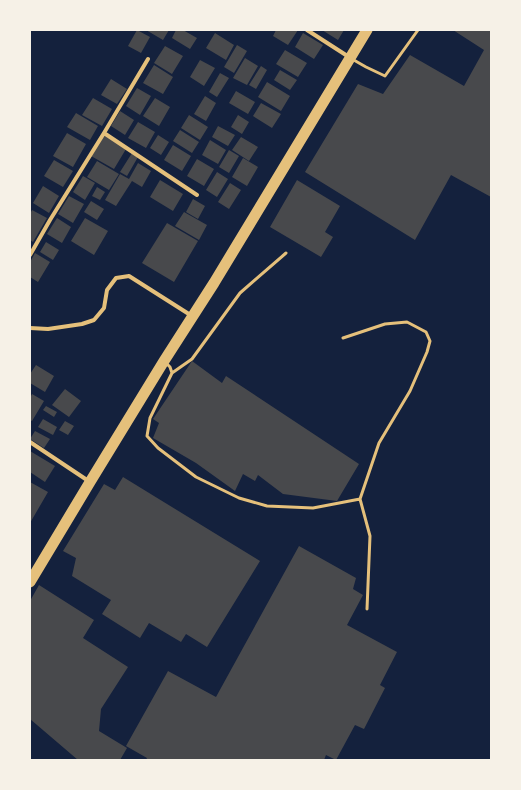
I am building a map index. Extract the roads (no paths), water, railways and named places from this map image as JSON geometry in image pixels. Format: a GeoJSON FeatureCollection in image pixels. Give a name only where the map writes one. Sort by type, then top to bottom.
{"type":"FeatureCollection","features":[{"type":"Feature","properties":{"kind":"highway"},"geometry":{"type":"LineString","coordinates":[[30,582],[164,361],[214,283],[367,30]]}},
{"type":"Feature","properties":{"kind":"street"},"geometry":{"type":"LineString","coordinates":[[307,30],[350,58]]}},
{"type":"Feature","properties":{"kind":"street"},"geometry":{"type":"LineString","coordinates":[[30,255],[148,59]]}},
{"type":"Feature","properties":{"kind":"street"},"geometry":{"type":"LineString","coordinates":[[104,133],[197,195]]}},
{"type":"Feature","properties":{"kind":"street"},"geometry":{"type":"LineString","coordinates":[[30,328],[62,327],[82,324],[94,320],[104,308],[107,290],[116,278],[129,276],[192,317]]}},
{"type":"Feature","properties":{"kind":"street"},"geometry":{"type":"LineString","coordinates":[[30,442],[90,482]]}},
{"type":"Feature","properties":{"kind":"lane"},"geometry":{"type":"LineString","coordinates":[[350,58],[385,76],[418,30]]}},
{"type":"Feature","properties":{"kind":"lane"},"geometry":{"type":"LineString","coordinates":[[286,253],[240,293],[192,359],[172,373],[150,418],[147,436],[158,448],[196,477],[239,498],[267,506],[313,508],[360,499]]}},
{"type":"Feature","properties":{"kind":"lane"},"geometry":{"type":"LineString","coordinates":[[343,338],[384,324],[406,322],[426,332],[430,341],[427,352],[410,391],[379,443],[360,499],[370,536],[367,608]]}},
{"type":"Feature","properties":{"kind":"lane"},"geometry":{"type":"LineString","coordinates":[[164,361],[170,367],[172,373]]}}]}
